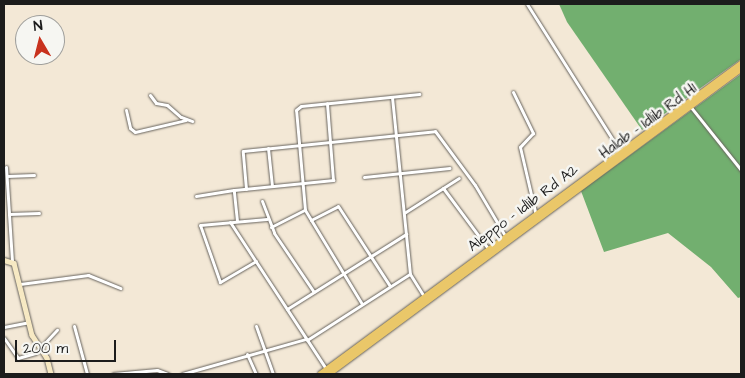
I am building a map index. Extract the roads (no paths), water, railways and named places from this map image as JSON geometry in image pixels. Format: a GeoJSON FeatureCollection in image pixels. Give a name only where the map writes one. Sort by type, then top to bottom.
{"type":"FeatureCollection","features":[{"type":"Feature","properties":{"kind":"highway","name":"Aleppo - Idlib Rd A2"},"geometry":{"type":"LineString","coordinates":[[326,373],[741,64]]}},
{"type":"Feature","properties":{"kind":"highway","name":"Halab - Idlib Rd H1"},"geometry":{"type":"LineString","coordinates":[[621,153],[741,69]]}},
{"type":"Feature","properties":{"kind":"street"},"geometry":{"type":"LineString","coordinates":[[527,4],[621,153]]}},
{"type":"Feature","properties":{"kind":"street"},"geometry":{"type":"LineString","coordinates":[[513,92],[533,133],[520,146],[536,217]]}},
{"type":"Feature","properties":{"kind":"street"},"geometry":{"type":"LineString","coordinates":[[362,304],[306,210],[298,145],[297,107],[419,94]]}},
{"type":"Feature","properties":{"kind":"street"},"geometry":{"type":"LineString","coordinates":[[150,95],[156,103],[167,105],[186,120]]}},
{"type":"Feature","properties":{"kind":"street"},"geometry":{"type":"LineString","coordinates":[[392,97],[410,274],[426,299]]}},
{"type":"Feature","properties":{"kind":"street"},"geometry":{"type":"LineString","coordinates":[[196,196],[234,190],[333,180],[327,103]]}},
{"type":"Feature","properties":{"kind":"street"},"geometry":{"type":"LineString","coordinates":[[690,106],[741,170]]}},
{"type":"Feature","properties":{"kind":"street"},"geometry":{"type":"LineString","coordinates":[[126,110],[132,131],[186,120],[192,121]]}},
{"type":"Feature","properties":{"kind":"street"},"geometry":{"type":"LineString","coordinates":[[246,189],[243,151],[431,130],[439,133],[504,234]]}},
{"type":"Feature","properties":{"kind":"street"},"geometry":{"type":"LineString","coordinates":[[268,148],[272,186]]}},
{"type":"Feature","properties":{"kind":"street"},"geometry":{"type":"LineString","coordinates":[[6,168],[12,261],[20,284],[32,335],[47,358],[51,374]]}},
{"type":"Feature","properties":{"kind":"street"},"geometry":{"type":"LineString","coordinates":[[364,177],[450,168]]}},
{"type":"Feature","properties":{"kind":"street"},"geometry":{"type":"LineString","coordinates":[[7,176],[34,175]]}},
{"type":"Feature","properties":{"kind":"street"},"geometry":{"type":"LineString","coordinates":[[404,213],[459,178]]}},
{"type":"Feature","properties":{"kind":"street"},"geometry":{"type":"LineString","coordinates":[[443,188],[487,247]]}},
{"type":"Feature","properties":{"kind":"street"},"geometry":{"type":"LineString","coordinates":[[234,190],[237,221]]}},
{"type":"Feature","properties":{"kind":"street"},"geometry":{"type":"LineString","coordinates":[[262,201],[271,227],[314,292]]}},
{"type":"Feature","properties":{"kind":"street"},"geometry":{"type":"LineString","coordinates":[[311,220],[338,206],[390,286]]}},
{"type":"Feature","properties":{"kind":"street"},"geometry":{"type":"LineString","coordinates":[[271,227],[306,210]]}},
{"type":"Feature","properties":{"kind":"street"},"geometry":{"type":"LineString","coordinates":[[9,214],[38,213]]}},
{"type":"Feature","properties":{"kind":"street"},"geometry":{"type":"LineString","coordinates":[[256,261],[220,282],[200,225],[267,219]]}},
{"type":"Feature","properties":{"kind":"street"},"geometry":{"type":"LineString","coordinates":[[230,222],[307,339],[326,373]]}},
{"type":"Feature","properties":{"kind":"street"},"geometry":{"type":"LineString","coordinates":[[287,310],[406,234]]}},
{"type":"Feature","properties":{"kind":"street"},"geometry":{"type":"LineString","coordinates":[[4,260],[12,261]]}},
{"type":"Feature","properties":{"kind":"street"},"geometry":{"type":"LineString","coordinates":[[182,374],[261,349],[307,339],[410,274]]}},
{"type":"Feature","properties":{"kind":"street"},"geometry":{"type":"LineString","coordinates":[[20,284],[88,275],[120,288]]}},
{"type":"Feature","properties":{"kind":"street"},"geometry":{"type":"LineString","coordinates":[[4,327],[29,322]]}},
{"type":"Feature","properties":{"kind":"street"},"geometry":{"type":"LineString","coordinates":[[74,326],[88,374]]}},
{"type":"Feature","properties":{"kind":"street"},"geometry":{"type":"LineString","coordinates":[[256,326],[261,349],[272,374]]}},
{"type":"Feature","properties":{"kind":"street"},"geometry":{"type":"LineString","coordinates":[[40,348],[57,330]]}},
{"type":"Feature","properties":{"kind":"street"},"geometry":{"type":"LineString","coordinates":[[4,338],[18,358],[36,353]]}},
{"type":"Feature","properties":{"kind":"street"},"geometry":{"type":"LineString","coordinates":[[247,354],[256,374]]}},
{"type":"Feature","properties":{"kind":"street"},"geometry":{"type":"LineString","coordinates":[[113,374],[157,370],[168,374]]}}]}
